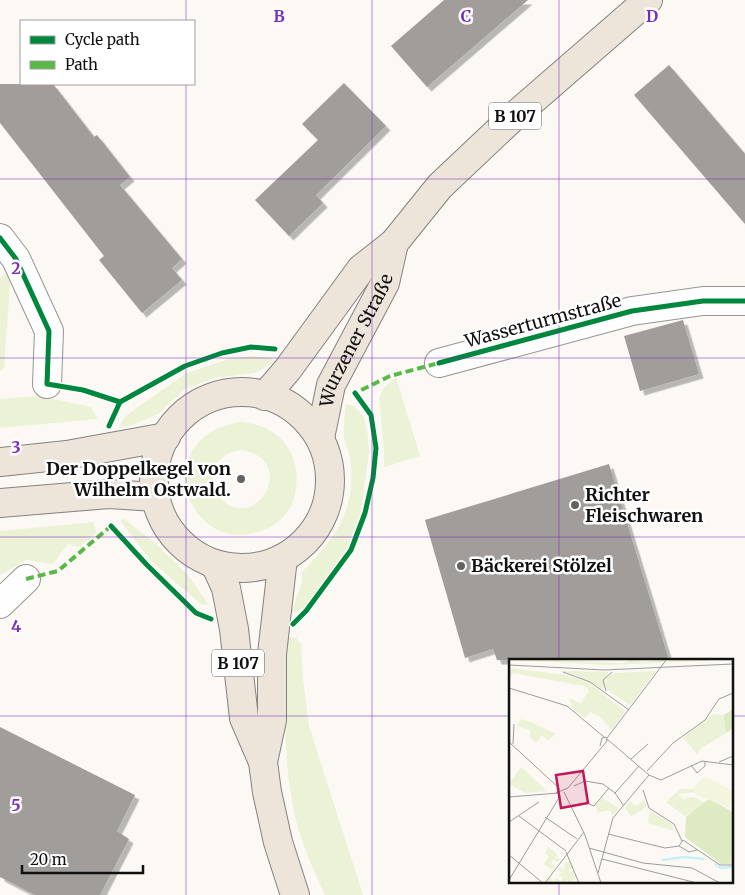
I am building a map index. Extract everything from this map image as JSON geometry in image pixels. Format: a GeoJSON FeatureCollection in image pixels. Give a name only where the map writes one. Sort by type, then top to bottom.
{"type":"FeatureCollection","features":[{"type":"Feature","properties":{"kind":"main road","name":"Wurzener Straße"},"geometry":{"type":"LineString","coordinates":[[265,396],[288,370],[361,269],[394,243],[440,186],[511,119],[648,0]]}},
{"type":"Feature","properties":{"kind":"main road","name":"Wurzener Straße"},"geometry":{"type":"LineString","coordinates":[[320,438],[331,385],[385,283],[394,243]]}},
{"type":"Feature","properties":{"kind":"main road","name":"Wurzener Straße"},"geometry":{"type":"LineString","coordinates":[[237,393],[265,396],[288,405],[300,414],[320,438],[329,468],[328,500],[320,520],[307,539],[296,550],[283,558],[254,568],[215,564],[202,558],[181,543],[165,522],[156,497],[155,470],[158,454],[175,423],[189,410],[204,401],[220,395],[237,393]]}},
{"type":"Feature","properties":{"kind":"main road"},"geometry":{"type":"LineString","coordinates":[[0,462],[67,455],[166,437]]}},
{"type":"Feature","properties":{"kind":"main road"},"geometry":{"type":"LineString","coordinates":[[0,503],[109,494],[156,497]]}},
{"type":"Feature","properties":{"kind":"main road","name":"B 107"},"geometry":{"type":"LineString","coordinates":[[263,762],[272,720],[272,654],[283,558]]}},
{"type":"Feature","properties":{"kind":"main road","name":"B 107"},"geometry":{"type":"LineString","coordinates":[[215,564],[226,588],[234,629],[244,718],[263,762],[267,792],[278,842],[295,895]]}},
{"type":"Feature","properties":{"kind":"street"},"geometry":{"type":"LineString","coordinates":[[0,238],[16,259],[49,331],[47,384]]}},
{"type":"Feature","properties":{"kind":"street","name":"Wasserturmstraße"},"geometry":{"type":"LineString","coordinates":[[439,363],[632,311],[703,301],[745,301]]}},
{"type":"Feature","properties":{"kind":"street"},"geometry":{"type":"LineString","coordinates":[[0,604],[26,579]]}},
{"type":"Feature","properties":{"kind":"green space"},"geometry":{"type":"Polygon","coordinates":[[[11,269],[4,368],[0,371],[0,278],[11,269]]]}},
{"type":"Feature","properties":{"kind":"green space"},"geometry":{"type":"Polygon","coordinates":[[[252,356],[272,358],[273,363],[255,373],[214,378],[185,389],[158,414],[130,426],[120,428],[122,421],[131,412],[185,374],[228,359],[252,356]]]}},
{"type":"Feature","properties":{"kind":"green space"},"geometry":{"type":"Polygon","coordinates":[[[396,377],[420,456],[384,467],[379,399],[383,389],[396,377]]]}},
{"type":"Feature","properties":{"kind":"green space"},"geometry":{"type":"Polygon","coordinates":[[[40,396],[91,407],[98,419],[0,428],[0,399],[40,396]]]}},
{"type":"Feature","properties":{"kind":"green space"},"geometry":{"type":"Polygon","coordinates":[[[346,404],[354,406],[364,417],[368,436],[369,452],[361,511],[347,548],[304,608],[291,614],[302,582],[302,572],[334,533],[347,507],[351,476],[350,457],[344,439],[346,404]]]}},
{"type":"Feature","properties":{"kind":"green space"},"geometry":{"type":"Polygon","coordinates":[[[242,422],[261,426],[279,437],[286,445],[295,462],[296,483],[294,499],[286,514],[268,528],[242,535],[219,531],[202,518],[190,500],[185,479],[189,458],[201,440],[224,426],[242,422]],[[242,450],[231,452],[219,461],[214,470],[213,483],[216,492],[222,500],[235,508],[248,507],[259,501],[266,491],[270,478],[268,466],[259,456],[242,450]]]}},
{"type":"Feature","properties":{"kind":"green space"},"geometry":{"type":"Polygon","coordinates":[[[123,518],[154,542],[188,575],[208,604],[202,605],[151,561],[121,522],[123,518]]]}},
{"type":"Feature","properties":{"kind":"green space"},"geometry":{"type":"Polygon","coordinates":[[[94,522],[96,533],[79,547],[68,544],[53,564],[26,560],[0,575],[0,531],[94,522]]]}},
{"type":"Feature","properties":{"kind":"green space"},"geometry":{"type":"Polygon","coordinates":[[[287,637],[296,638],[301,644],[309,726],[363,895],[325,895],[298,828],[289,781],[285,733],[287,637]]]}},
{"type":"Feature","properties":{"kind":"building"},"geometry":{"type":"Polygon","coordinates":[[[444,0],[528,0],[427,87],[391,46],[444,0]]]}},
{"type":"Feature","properties":{"kind":"building"},"geometry":{"type":"Polygon","coordinates":[[[669,65],[745,154],[745,224],[634,95],[669,65]]]}},
{"type":"Feature","properties":{"kind":"building"},"geometry":{"type":"Polygon","coordinates":[[[344,83],[386,126],[316,195],[323,203],[289,236],[255,200],[318,140],[302,124],[344,83]]]}},
{"type":"Feature","properties":{"kind":"building"},"geometry":{"type":"Polygon","coordinates":[[[0,84],[54,85],[94,137],[97,135],[130,177],[120,185],[182,259],[172,268],[182,280],[142,313],[99,260],[104,256],[0,123],[0,84]]]}},
{"type":"Feature","properties":{"kind":"building"},"geometry":{"type":"Polygon","coordinates":[[[683,320],[699,374],[640,391],[624,336],[683,320]]]}},
{"type":"Feature","properties":{"kind":"building"},"geometry":{"type":"Polygon","coordinates":[[[609,464],[669,659],[497,660],[493,649],[465,658],[425,520],[609,464]]]}},
{"type":"Feature","properties":{"kind":"building"},"geometry":{"type":"Polygon","coordinates":[[[0,727],[135,795],[117,831],[129,839],[100,895],[35,895],[0,877],[0,727]]]}},
{"type":"Feature","properties":{"kind":"marked path"},"geometry":{"type":"LineString","coordinates":[[358,397],[355,393],[390,376],[439,363]]}},
{"type":"Feature","properties":{"kind":"marked path"},"geometry":{"type":"LineString","coordinates":[[26,579],[58,571],[111,526],[113,528]]}},
{"type":"Feature","properties":{"kind":"cycle path"},"geometry":{"type":"LineString","coordinates":[[0,238],[16,259],[49,331],[47,384],[83,390],[120,402]]}},
{"type":"Feature","properties":{"kind":"cycle path"},"geometry":{"type":"LineString","coordinates":[[439,363],[632,311],[703,301],[745,301]]}},
{"type":"Feature","properties":{"kind":"cycle path"},"geometry":{"type":"LineString","coordinates":[[109,426],[120,402],[185,366],[222,353],[251,347],[275,349]]}},
{"type":"Feature","properties":{"kind":"cycle path"},"geometry":{"type":"LineString","coordinates":[[293,624],[306,611],[351,550],[365,513],[373,478],[376,448],[371,415],[355,393]]}},
{"type":"Feature","properties":{"kind":"cycle path"},"geometry":{"type":"LineString","coordinates":[[111,526],[147,565],[196,613],[211,619]]}},
{"type":"Feature","properties":{"kind":"place","name":"Der Doppelkegel von Wilhelm Ostwald."},"geometry":{"type":"Point","coordinates":[241,479]}},
{"type":"Feature","properties":{"kind":"place","name":"Richter Fleischwaren"},"geometry":{"type":"Point","coordinates":[575,505]}},
{"type":"Feature","properties":{"kind":"place","name":"Bäckerei Stölzel"},"geometry":{"type":"Point","coordinates":[461,566]}}]}
